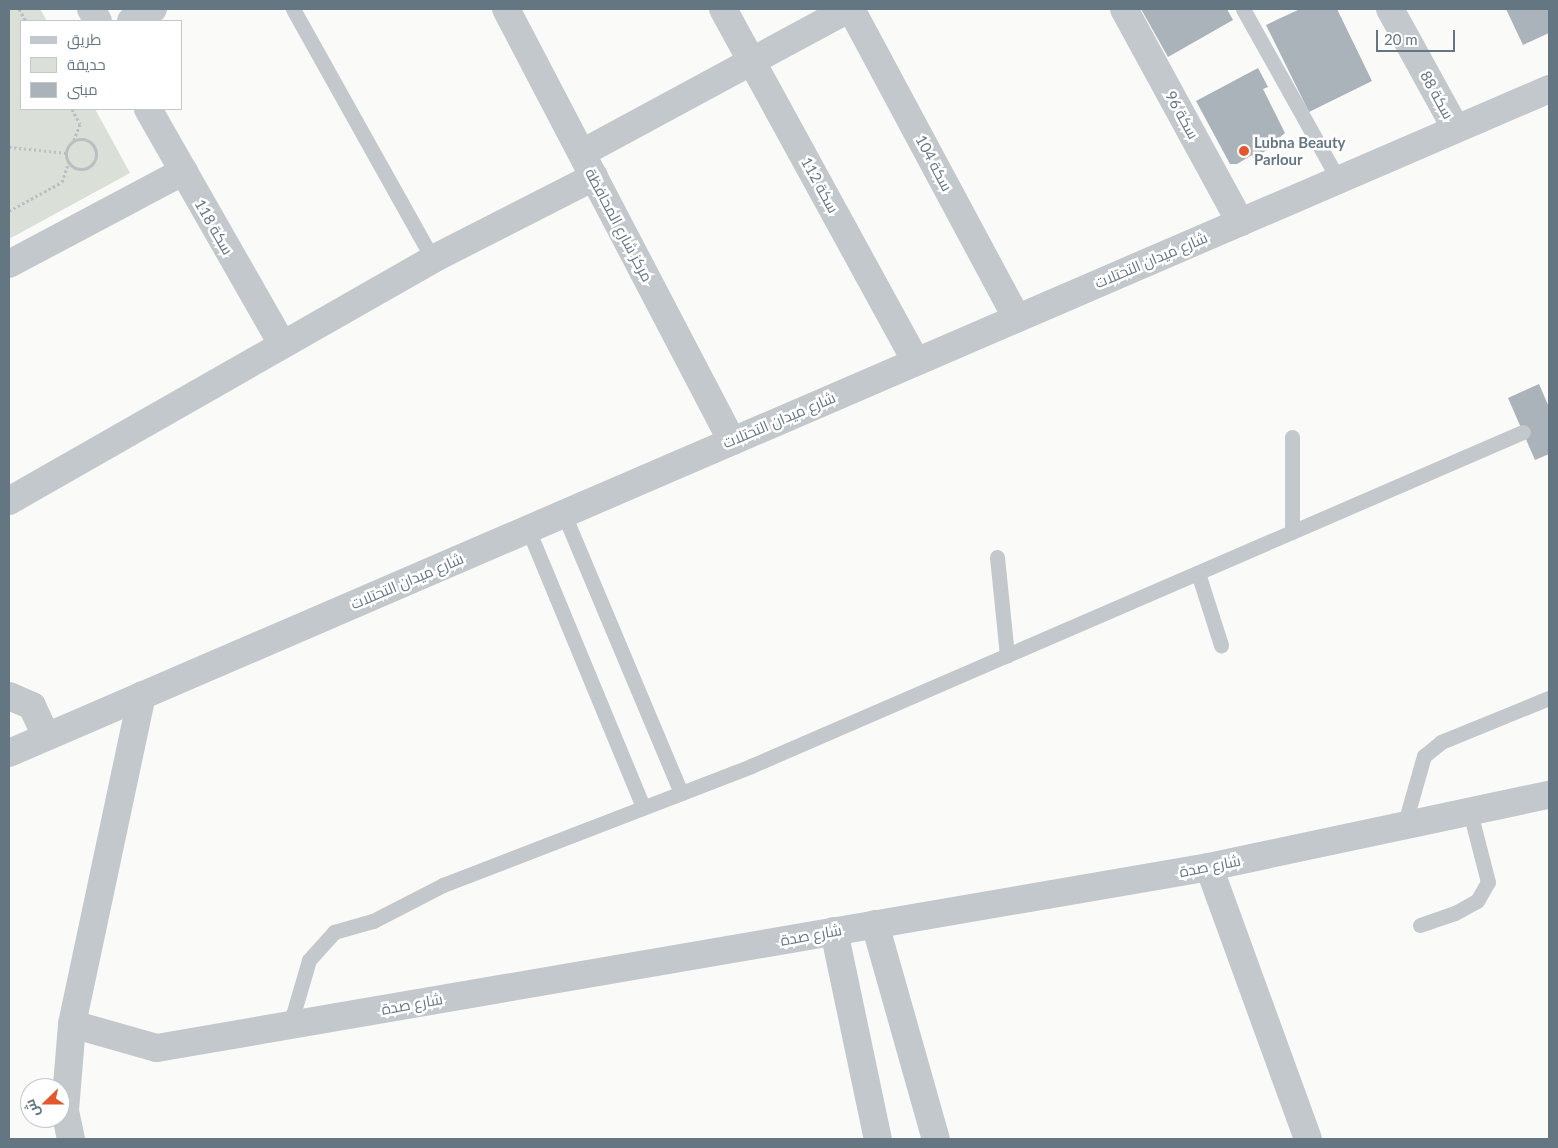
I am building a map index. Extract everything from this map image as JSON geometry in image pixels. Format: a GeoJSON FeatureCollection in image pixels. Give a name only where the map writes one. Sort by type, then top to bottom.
{"type":"FeatureCollection","features":[{"type":"Feature","properties":{"kind":"street"},"geometry":{"type":"LineString","coordinates":[[91,9],[97,20]]}},
{"type":"Feature","properties":{"kind":"street"},"geometry":{"type":"LineString","coordinates":[[133,20],[154,9]]}},
{"type":"Feature","properties":{"kind":"street","name":"مركز شارع المحافظة"},"geometry":{"type":"LineString","coordinates":[[506,9],[732,441]]}},
{"type":"Feature","properties":{"kind":"street","name":"سكة 112"},"geometry":{"type":"LineString","coordinates":[[723,9],[916,361]]}},
{"type":"Feature","properties":{"kind":"street"},"geometry":{"type":"LineString","coordinates":[[582,153],[751,60],[849,9]]}},
{"type":"Feature","properties":{"kind":"street","name":"سكة 104"},"geometry":{"type":"LineString","coordinates":[[849,9],[1017,318]]}},
{"type":"Feature","properties":{"kind":"street","name":"سكة 96"},"geometry":{"type":"LineString","coordinates":[[1124,9],[1240,222]]}},
{"type":"Feature","properties":{"kind":"street","name":"سكة 88"},"geometry":{"type":"LineString","coordinates":[[1390,9],[1456,129]]}},
{"type":"Feature","properties":{"kind":"street","name":"شارع ميدان التحتلات"},"geometry":{"type":"LineString","coordinates":[[9,753],[528,529],[563,512],[1549,89]]}},
{"type":"Feature","properties":{"kind":"street","name":"سكة 118"},"geometry":{"type":"LineString","coordinates":[[149,110],[282,344]]}},
{"type":"Feature","properties":{"kind":"street"},"geometry":{"type":"LineString","coordinates":[[9,264],[184,172]]}},
{"type":"Feature","properties":{"kind":"street"},"geometry":{"type":"LineString","coordinates":[[9,501],[433,259],[594,177]]}},
{"type":"Feature","properties":{"kind":"street"},"geometry":{"type":"LineString","coordinates":[[71,1139],[65,1110],[72,1024],[142,695]]}},
{"type":"Feature","properties":{"kind":"street"},"geometry":{"type":"LineString","coordinates":[[9,696],[32,706],[46,736]]}},
{"type":"Feature","properties":{"kind":"street","name":"شارع صدة"},"geometry":{"type":"LineString","coordinates":[[72,1024],[157,1048],[1209,867],[1549,795]]}},
{"type":"Feature","properties":{"kind":"street"},"geometry":{"type":"LineString","coordinates":[[1209,867],[1308,1139]]}},
{"type":"Feature","properties":{"kind":"street"},"geometry":{"type":"LineString","coordinates":[[875,924],[936,1139]]}},
{"type":"Feature","properties":{"kind":"street"},"geometry":{"type":"LineString","coordinates":[[834,931],[878,1139]]}},
{"type":"Feature","properties":{"kind":"lane"},"geometry":{"type":"LineString","coordinates":[[293,9],[433,259]]}},
{"type":"Feature","properties":{"kind":"lane"},"geometry":{"type":"LineString","coordinates":[[1243,9],[1338,179]]}},
{"type":"Feature","properties":{"kind":"lane"},"geometry":{"type":"LineString","coordinates":[[290,1025],[309,960],[334,932],[373,921],[443,885],[751,766],[1523,432]]}},
{"type":"Feature","properties":{"kind":"lane"},"geometry":{"type":"LineString","coordinates":[[1292,437],[1292,532]]}},
{"type":"Feature","properties":{"kind":"lane"},"geometry":{"type":"LineString","coordinates":[[563,512],[681,792]]}},
{"type":"Feature","properties":{"kind":"lane"},"geometry":{"type":"LineString","coordinates":[[528,529],[643,807]]}},
{"type":"Feature","properties":{"kind":"lane"},"geometry":{"type":"LineString","coordinates":[[997,557],[1007,655]]}},
{"type":"Feature","properties":{"kind":"lane"},"geometry":{"type":"LineString","coordinates":[[1198,573],[1221,644]]}},
{"type":"Feature","properties":{"kind":"lane"},"geometry":{"type":"LineString","coordinates":[[1404,826],[1424,756],[1441,742],[1549,698]]}},
{"type":"Feature","properties":{"kind":"lane"},"geometry":{"type":"LineString","coordinates":[[1420,924],[1455,913],[1477,901],[1488,882],[1470,812]]}},
{"type":"Feature","properties":{"kind":"path"},"geometry":{"type":"LineString","coordinates":[[19,9],[25,20]]}},
{"type":"Feature","properties":{"kind":"path"},"geometry":{"type":"LineString","coordinates":[[9,211],[62,182],[69,162],[67,152],[80,124],[73,110]]}},
{"type":"Feature","properties":{"kind":"path"},"geometry":{"type":"LineString","coordinates":[[69,162],[76,168],[86,168],[96,158],[93,144],[84,139],[74,140]]}},
{"type":"Feature","properties":{"kind":"path"},"geometry":{"type":"LineString","coordinates":[[9,147],[67,152]]}},
{"type":"Feature","properties":{"kind":"green space"},"geometry":{"type":"Polygon","coordinates":[[[9,9],[40,9],[46,20],[20,20],[20,110],[96,110],[130,173],[9,239],[9,9]]]}},
{"type":"Feature","properties":{"kind":"building"},"geometry":{"type":"Polygon","coordinates":[[[1141,9],[1227,9],[1233,20],[1168,57],[1141,9]]]}},
{"type":"Feature","properties":{"kind":"building"},"geometry":{"type":"Polygon","coordinates":[[[1300,9],[1337,9],[1372,81],[1309,112],[1266,25],[1300,9]]]}},
{"type":"Feature","properties":{"kind":"building"},"geometry":{"type":"Polygon","coordinates":[[[1506,9],[1549,9],[1549,33],[1523,45],[1506,9]]]}},
{"type":"Feature","properties":{"kind":"building"},"geometry":{"type":"Polygon","coordinates":[[[1258,68],[1268,87],[1263,89],[1285,133],[1268,147],[1269,149],[1253,158],[1252,155],[1237,164],[1230,164],[1196,101],[1258,68]]]}},
{"type":"Feature","properties":{"kind":"building"},"geometry":{"type":"Polygon","coordinates":[[[1539,384],[1549,407],[1549,454],[1535,460],[1508,398],[1539,384]]]}},
{"type":"Feature","properties":{"kind":"place","name":"Lubna Beauty Parlour"},"geometry":{"type":"Point","coordinates":[1244,151]}}]}
